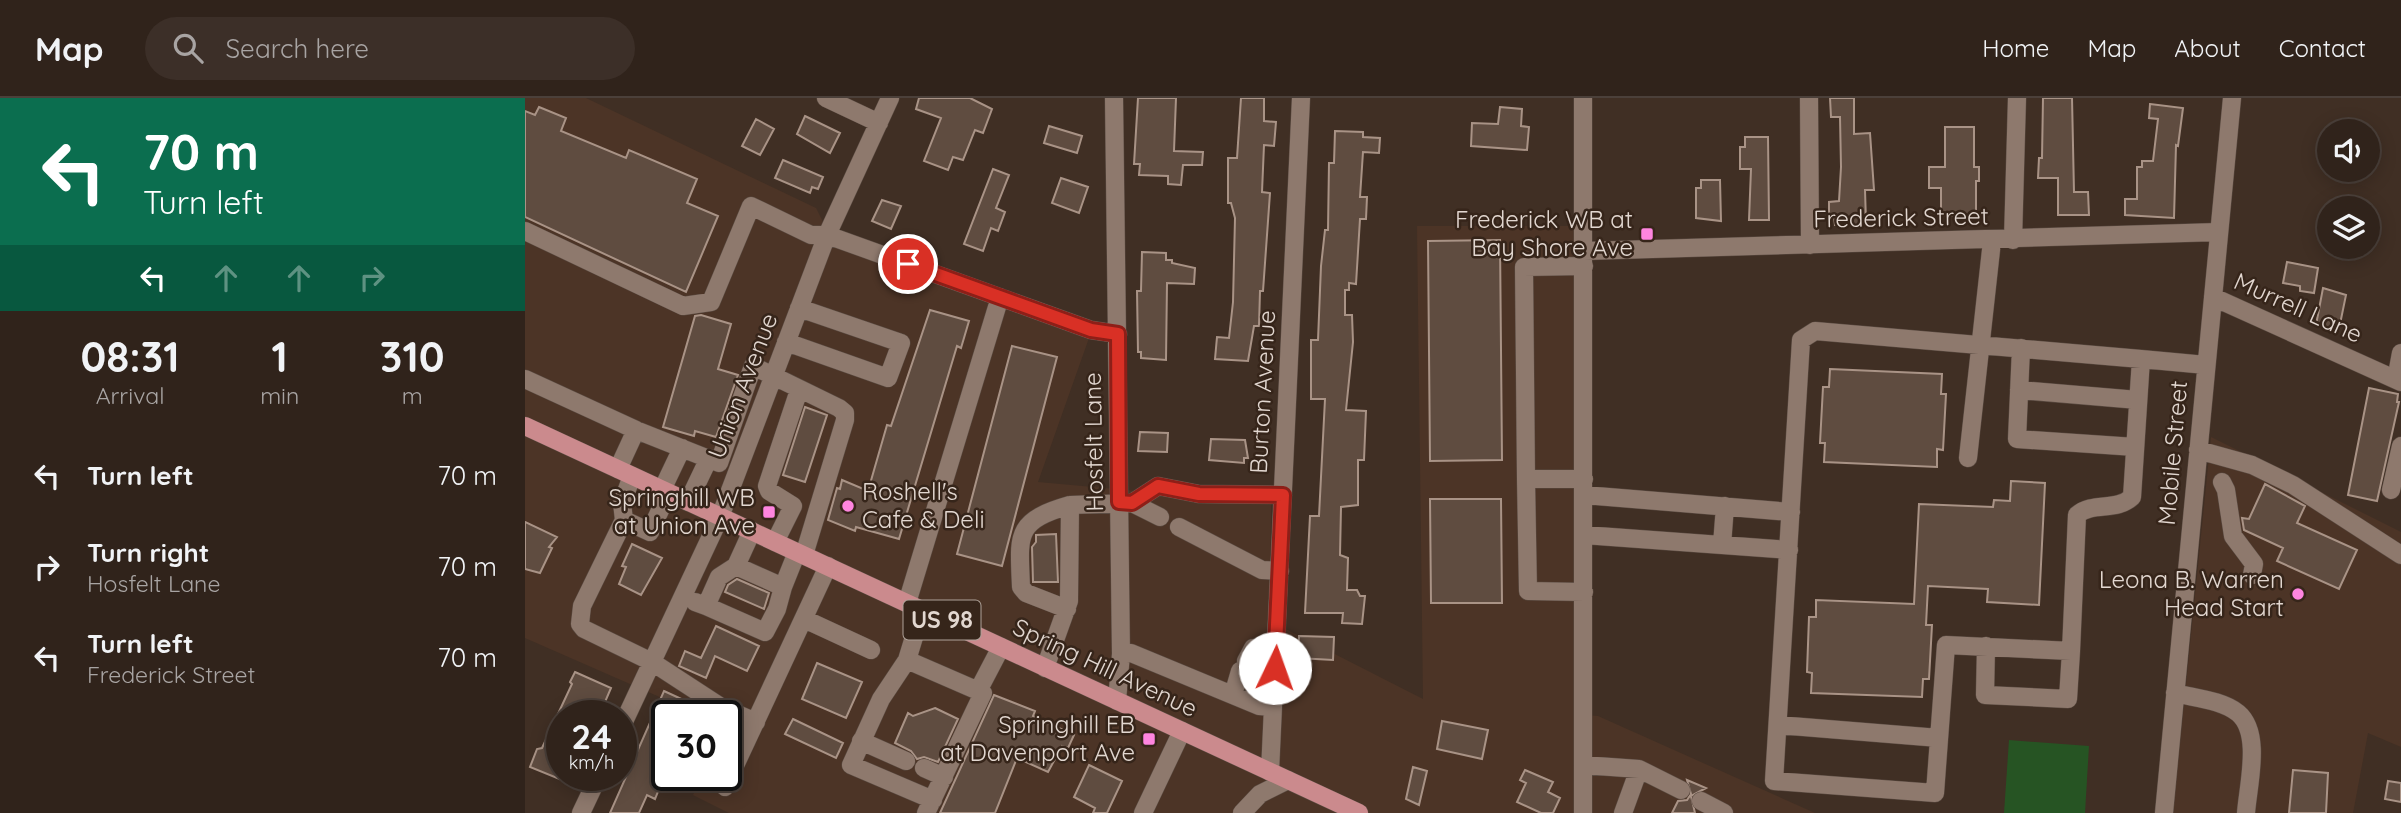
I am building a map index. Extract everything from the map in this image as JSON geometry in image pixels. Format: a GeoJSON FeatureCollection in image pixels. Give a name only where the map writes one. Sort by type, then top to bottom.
{"type":"FeatureCollection","features":[{"type":"Feature","properties":{"kind":"main road","name":"Spring Hill Avenue"},"geometry":{"type":"LineString","coordinates":[[525,426],[1359,813]]}},
{"type":"Feature","properties":{"kind":"street"},"geometry":{"type":"LineString","coordinates":[[826,98],[879,123]]}},
{"type":"Feature","properties":{"kind":"street","name":"Union Avenue"},"geometry":{"type":"LineString","coordinates":[[634,700],[720,517],[827,236],[890,98]]}},
{"type":"Feature","properties":{"kind":"street","name":"Hosfelt Lane"},"geometry":{"type":"LineString","coordinates":[[1114,98],[1118,334],[1126,503],[1117,701]]}},
{"type":"Feature","properties":{"kind":"street","name":"Burton Avenue"},"geometry":{"type":"LineString","coordinates":[[1270,772],[1301,98]]}},
{"type":"Feature","properties":{"kind":"street"},"geometry":{"type":"LineString","coordinates":[[1583,98],[1583,813]]}},
{"type":"Feature","properties":{"kind":"street"},"geometry":{"type":"LineString","coordinates":[[1808,98],[1810,245]]}},
{"type":"Feature","properties":{"kind":"street"},"geometry":{"type":"LineString","coordinates":[[2013,240],[2017,98]]}},
{"type":"Feature","properties":{"kind":"street","name":"Mobile Street"},"geometry":{"type":"LineString","coordinates":[[2164,813],[2232,98]]}},
{"type":"Feature","properties":{"kind":"street"},"geometry":{"type":"LineString","coordinates":[[525,231],[683,306],[711,302],[751,206],[811,236],[827,236],[1091,330],[1118,334]]}},
{"type":"Feature","properties":{"kind":"street","name":"Frederick Street"},"geometry":{"type":"LineString","coordinates":[[1526,479],[1524,267],[1584,258],[1810,245],[2219,232]]}},
{"type":"Feature","properties":{"kind":"street"},"geometry":{"type":"LineString","coordinates":[[1968,458],[1992,241]]}},
{"type":"Feature","properties":{"kind":"street"},"geometry":{"type":"LineString","coordinates":[[907,660],[983,694],[930,806],[851,765],[881,699],[907,660],[915,607],[1000,297]]}},
{"type":"Feature","properties":{"kind":"street","name":"Murrell Lane"},"geometry":{"type":"LineString","coordinates":[[2213,297],[2398,381]]}},
{"type":"Feature","properties":{"kind":"street"},"geometry":{"type":"LineString","coordinates":[[786,342],[888,377],[893,366],[901,343],[799,308]]}},
{"type":"Feature","properties":{"kind":"street"},"geometry":{"type":"LineString","coordinates":[[2071,652],[1946,645],[1935,793],[1774,781],[1801,340],[1815,331],[2206,365]]}},
{"type":"Feature","properties":{"kind":"street"},"geometry":{"type":"LineString","coordinates":[[2021,348],[2017,439],[2135,447]]}},
{"type":"Feature","properties":{"kind":"street"},"geometry":{"type":"LineString","coordinates":[[2398,381],[2401,353]]}},
{"type":"Feature","properties":{"kind":"street"},"geometry":{"type":"LineString","coordinates":[[1986,646],[1985,695],[2068,699],[2077,515],[2084,509],[2124,505],[2132,497],[2141,359]]}},
{"type":"Feature","properties":{"kind":"street"},"geometry":{"type":"LineString","coordinates":[[525,379],[719,463],[753,366],[845,413],[816,517],[765,632],[683,597]]}},
{"type":"Feature","properties":{"kind":"street"},"geometry":{"type":"LineString","coordinates":[[799,390],[768,478],[769,491],[816,517]]}},
{"type":"Feature","properties":{"kind":"street"},"geometry":{"type":"LineString","coordinates":[[2019,390],[2138,400]]}},
{"type":"Feature","properties":{"kind":"street"},"geometry":{"type":"LineString","coordinates":[[636,429],[625,472],[622,503],[624,520],[579,616],[584,629],[652,663],[721,706],[756,722]]}},
{"type":"Feature","properties":{"kind":"street"},"geometry":{"type":"LineString","coordinates":[[2391,490],[2401,446]]}},
{"type":"Feature","properties":{"kind":"street"},"geometry":{"type":"LineString","coordinates":[[624,520],[650,532],[682,449]]}},
{"type":"Feature","properties":{"kind":"street"},"geometry":{"type":"LineString","coordinates":[[2198,450],[2237,460],[2293,485],[2401,555]]}},
{"type":"Feature","properties":{"kind":"street"},"geometry":{"type":"LineString","coordinates":[[688,502],[709,458]]}},
{"type":"Feature","properties":{"kind":"street"},"geometry":{"type":"LineString","coordinates":[[2195,480],[2222,482],[2230,479],[2237,460]]}},
{"type":"Feature","properties":{"kind":"street"},"geometry":{"type":"LineString","coordinates":[[739,465],[768,478]]}},
{"type":"Feature","properties":{"kind":"street"},"geometry":{"type":"LineString","coordinates":[[1584,592],[1528,591],[1526,479],[1725,506],[1791,512]]}},
{"type":"Feature","properties":{"kind":"street"},"geometry":{"type":"LineString","coordinates":[[2222,482],[2226,490],[2232,536],[2254,564],[2252,575]]}},
{"type":"Feature","properties":{"kind":"street"},"geometry":{"type":"LineString","coordinates":[[1126,503],[1158,486],[1199,494],[1283,495]]}},
{"type":"Feature","properties":{"kind":"street"},"geometry":{"type":"LineString","coordinates":[[1067,609],[1026,593],[1021,587],[1019,540],[1023,528],[1030,521],[1044,512],[1070,505],[1126,503],[1160,517]]}},
{"type":"Feature","properties":{"kind":"street"},"geometry":{"type":"LineString","coordinates":[[1045,668],[1069,601],[1070,505]]}},
{"type":"Feature","properties":{"kind":"street"},"geometry":{"type":"LineString","coordinates":[[775,542],[793,506]]}},
{"type":"Feature","properties":{"kind":"street"},"geometry":{"type":"LineString","coordinates":[[1722,545],[1725,506]]}},
{"type":"Feature","properties":{"kind":"street"},"geometry":{"type":"LineString","coordinates":[[1179,527],[1262,570],[1279,571]]}},
{"type":"Feature","properties":{"kind":"street"},"geometry":{"type":"LineString","coordinates":[[706,606],[719,578],[736,566],[752,531]]}},
{"type":"Feature","properties":{"kind":"street"},"geometry":{"type":"LineString","coordinates":[[1584,535],[1789,550]]}},
{"type":"Feature","properties":{"kind":"street"},"geometry":{"type":"LineString","coordinates":[[736,566],[783,587]]}},
{"type":"Feature","properties":{"kind":"street"},"geometry":{"type":"LineString","coordinates":[[742,751],[828,566]]}},
{"type":"Feature","properties":{"kind":"street"},"geometry":{"type":"LineString","coordinates":[[804,619],[871,650]]}},
{"type":"Feature","properties":{"kind":"street"},"geometry":{"type":"LineString","coordinates":[[978,691],[1001,647]]}},
{"type":"Feature","properties":{"kind":"street"},"geometry":{"type":"LineString","coordinates":[[1233,695],[1243,666],[1253,648],[1276,648]]}},
{"type":"Feature","properties":{"kind":"street"},"geometry":{"type":"LineString","coordinates":[[1121,654],[1131,653],[1233,695],[1273,707]]}},
{"type":"Feature","properties":{"kind":"street"},"geometry":{"type":"LineString","coordinates":[[2175,693],[2236,712],[2248,724],[2251,741],[2246,813]]}},
{"type":"Feature","properties":{"kind":"street"},"geometry":{"type":"LineString","coordinates":[[1778,726],[1939,738]]}},
{"type":"Feature","properties":{"kind":"street"},"geometry":{"type":"LineString","coordinates":[[1143,813],[1181,731]]}},
{"type":"Feature","properties":{"kind":"street"},"geometry":{"type":"LineString","coordinates":[[861,741],[906,761]]}},
{"type":"Feature","properties":{"kind":"street"},"geometry":{"type":"LineString","coordinates":[[1583,765],[1639,769],[1681,790]]}},
{"type":"Feature","properties":{"kind":"street"},"geometry":{"type":"LineString","coordinates":[[923,768],[944,777]]}},
{"type":"Feature","properties":{"kind":"street"},"geometry":{"type":"LineString","coordinates":[[1623,813],[1639,769]]}},
{"type":"Feature","properties":{"kind":"street"},"geometry":{"type":"LineString","coordinates":[[1243,813],[1261,794],[1288,780]]}},
{"type":"Feature","properties":{"kind":"street"},"geometry":{"type":"LineString","coordinates":[[582,813],[592,791]]}},
{"type":"Feature","properties":{"kind":"street"},"geometry":{"type":"LineString","coordinates":[[1701,801],[1724,813]]}},
{"type":"Feature","properties":{"kind":"shaded area"},"geometry":{"type":"Polygon","coordinates":[[[525,98],[586,98],[816,208],[835,246],[1089,338],[1038,482],[1271,503],[1270,621],[1423,699],[1417,226],[1576,226],[1574,714],[1598,716],[1815,813],[729,813],[693,795],[695,791],[742,791],[742,700],[666,700],[525,638],[525,98]]]}},
{"type":"Feature","properties":{"kind":"shaded area","name":"Leona B. Warren Head Start"},"geometry":{"type":"Polygon","coordinates":[[[2211,437],[2401,532],[2401,747],[2368,733],[2353,813],[2173,813],[2211,437]]]}},
{"type":"Feature","properties":{"kind":"green space"},"geometry":{"type":"Polygon","coordinates":[[[2009,740],[2089,746],[2085,813],[2004,813],[2009,740]]]}},
{"type":"Feature","properties":{"kind":"building"},"geometry":{"type":"Polygon","coordinates":[[[919,98],[970,98],[992,109],[983,133],[975,130],[963,160],[953,157],[948,170],[924,161],[941,118],[916,109],[919,98]]]}},
{"type":"Feature","properties":{"kind":"building"},"geometry":{"type":"Polygon","coordinates":[[[1138,98],[1176,98],[1174,151],[1203,152],[1202,165],[1183,165],[1181,185],[1168,184],[1168,176],[1139,175],[1140,164],[1134,164],[1138,98]]]}},
{"type":"Feature","properties":{"kind":"building"},"geometry":{"type":"Polygon","coordinates":[[[1241,98],[1264,98],[1264,121],[1276,122],[1274,146],[1264,145],[1262,192],[1270,193],[1263,291],[1260,291],[1259,326],[1254,326],[1248,361],[1215,359],[1217,337],[1229,338],[1233,302],[1235,218],[1231,203],[1228,203],[1228,158],[1237,158],[1241,98]]]}},
{"type":"Feature","properties":{"kind":"building"},"geometry":{"type":"Polygon","coordinates":[[[1830,98],[1854,98],[1854,134],[1870,133],[1874,190],[1865,190],[1866,222],[1862,224],[1835,225],[1834,216],[1829,215],[1829,202],[1839,201],[1841,167],[1840,117],[1831,117],[1830,98]]]}},
{"type":"Feature","properties":{"kind":"building"},"geometry":{"type":"Polygon","coordinates":[[[2043,98],[2072,98],[2074,192],[2088,192],[2089,215],[2058,215],[2058,178],[2038,178],[2039,158],[2042,158],[2043,98]]]}},
{"type":"Feature","properties":{"kind":"building"},"geometry":{"type":"Polygon","coordinates":[[[2150,104],[2183,108],[2178,146],[2176,145],[2174,218],[2125,215],[2125,199],[2137,199],[2137,167],[2142,167],[2142,161],[2153,161],[2158,119],[2149,118],[2150,104]]]}},
{"type":"Feature","properties":{"kind":"building"},"geometry":{"type":"Polygon","coordinates":[[[539,107],[566,118],[561,131],[626,158],[629,150],[697,179],[687,203],[718,216],[686,292],[525,217],[525,111],[535,115],[539,107]]]}},
{"type":"Feature","properties":{"kind":"building"},"geometry":{"type":"Polygon","coordinates":[[[1500,107],[1522,109],[1521,126],[1529,127],[1527,150],[1471,146],[1472,123],[1498,124],[1500,107]]]}},
{"type":"Feature","properties":{"kind":"building"},"geometry":{"type":"Polygon","coordinates":[[[805,116],[840,133],[830,153],[797,134],[805,116]]]}},
{"type":"Feature","properties":{"kind":"building"},"geometry":{"type":"Polygon","coordinates":[[[756,119],[774,129],[760,155],[742,146],[756,119]]]}},
{"type":"Feature","properties":{"kind":"building"},"geometry":{"type":"Polygon","coordinates":[[[1049,126],[1082,136],[1077,153],[1044,143],[1049,126]]]}},
{"type":"Feature","properties":{"kind":"building"},"geometry":{"type":"Polygon","coordinates":[[[1945,127],[1974,127],[1974,167],[1979,167],[1979,181],[1976,181],[1976,215],[1941,216],[1941,188],[1929,188],[1929,167],[1945,167],[1945,127]]]}},
{"type":"Feature","properties":{"kind":"building"},"geometry":{"type":"Polygon","coordinates":[[[1335,131],[1363,132],[1363,137],[1380,138],[1379,153],[1363,152],[1360,197],[1367,197],[1366,219],[1360,219],[1356,284],[1349,283],[1349,290],[1345,290],[1345,315],[1352,315],[1353,342],[1346,410],[1366,411],[1364,460],[1358,460],[1358,505],[1341,507],[1340,555],[1348,558],[1347,590],[1357,590],[1360,596],[1365,596],[1362,624],[1342,623],[1343,613],[1305,613],[1310,516],[1319,516],[1325,399],[1311,399],[1311,340],[1318,340],[1321,266],[1325,230],[1328,230],[1329,163],[1334,163],[1335,131]]]}},
{"type":"Feature","properties":{"kind":"building"},"geometry":{"type":"Polygon","coordinates":[[[1745,137],[1768,137],[1769,220],[1749,220],[1751,169],[1740,169],[1740,147],[1745,147],[1745,137]]]}},
{"type":"Feature","properties":{"kind":"building"},"geometry":{"type":"Polygon","coordinates":[[[783,160],[823,177],[818,189],[812,187],[810,193],[775,178],[783,160]]]}},
{"type":"Feature","properties":{"kind":"building"},"geometry":{"type":"Polygon","coordinates":[[[993,169],[1009,175],[996,208],[1005,212],[998,231],[991,228],[983,251],[964,244],[993,169]]]}},
{"type":"Feature","properties":{"kind":"building"},"geometry":{"type":"Polygon","coordinates":[[[1061,178],[1088,187],[1079,213],[1052,203],[1061,178]]]}},
{"type":"Feature","properties":{"kind":"building"},"geometry":{"type":"Polygon","coordinates":[[[1701,180],[1720,180],[1721,221],[1696,218],[1696,188],[1701,188],[1701,180]]]}},
{"type":"Feature","properties":{"kind":"building"},"geometry":{"type":"Polygon","coordinates":[[[882,200],[901,206],[891,229],[872,221],[882,200]]]}},
{"type":"Feature","properties":{"kind":"building"},"geometry":{"type":"Polygon","coordinates":[[[1500,240],[1502,460],[1430,461],[1428,241],[1500,240]]]}},
{"type":"Feature","properties":{"kind":"building"},"geometry":{"type":"Polygon","coordinates":[[[1142,252],[1166,253],[1166,260],[1195,268],[1194,284],[1167,283],[1166,360],[1141,358],[1141,352],[1138,352],[1137,291],[1141,291],[1142,252]]]}},
{"type":"Feature","properties":{"kind":"building"},"geometry":{"type":"Polygon","coordinates":[[[2287,262],[2318,268],[2314,293],[2300,291],[2300,286],[2283,283],[2287,262]]]}},
{"type":"Feature","properties":{"kind":"building"},"geometry":{"type":"Polygon","coordinates":[[[2323,288],[2346,295],[2339,329],[2316,325],[2323,288]]]}},
{"type":"Feature","properties":{"kind":"building"},"geometry":{"type":"Polygon","coordinates":[[[930,310],[969,321],[961,348],[957,346],[899,539],[856,527],[855,531],[828,520],[842,480],[868,491],[887,425],[891,426],[930,310]]]}},
{"type":"Feature","properties":{"kind":"building"},"geometry":{"type":"Polygon","coordinates":[[[701,315],[731,324],[718,369],[738,375],[716,437],[695,431],[694,436],[663,427],[695,316],[701,315]]]}},
{"type":"Feature","properties":{"kind":"building"},"geometry":{"type":"Polygon","coordinates":[[[1012,346],[1057,357],[1002,566],[957,554],[1012,346]]]}},
{"type":"Feature","properties":{"kind":"building"},"geometry":{"type":"Polygon","coordinates":[[[1830,369],[1942,374],[1941,394],[1946,394],[1943,450],[1937,449],[1937,467],[1824,462],[1825,443],[1820,443],[1823,387],[1829,387],[1830,369]]]}},
{"type":"Feature","properties":{"kind":"building"},"geometry":{"type":"Polygon","coordinates":[[[2369,388],[2398,394],[2399,402],[2377,501],[2348,495],[2369,388]]]}},
{"type":"Feature","properties":{"kind":"building"},"geometry":{"type":"Polygon","coordinates":[[[805,407],[827,415],[805,482],[783,475],[805,407]]]}},
{"type":"Feature","properties":{"kind":"building"},"geometry":{"type":"Polygon","coordinates":[[[1140,432],[1168,433],[1167,452],[1138,451],[1140,432]]]}},
{"type":"Feature","properties":{"kind":"building"},"geometry":{"type":"Polygon","coordinates":[[[1211,439],[1245,440],[1248,458],[1244,458],[1244,463],[1209,460],[1211,439]]]}},
{"type":"Feature","properties":{"kind":"building"},"geometry":{"type":"Polygon","coordinates":[[[2011,481],[2045,483],[2039,605],[1987,602],[1988,589],[1928,586],[1926,625],[1932,625],[1929,679],[1923,679],[1922,697],[1811,693],[1812,673],[1807,672],[1809,617],[1816,617],[1816,600],[1914,604],[1919,504],[1993,507],[1994,500],[2010,501],[2011,481]]]}},
{"type":"Feature","properties":{"kind":"building"},"geometry":{"type":"Polygon","coordinates":[[[2265,484],[2305,506],[2297,523],[2357,550],[2339,589],[2277,561],[2283,548],[2244,530],[2242,518],[2249,519],[2265,484]]]}},
{"type":"Feature","properties":{"kind":"building"},"geometry":{"type":"Polygon","coordinates":[[[1430,499],[1501,499],[1502,603],[1431,603],[1430,499]]]}},
{"type":"Feature","properties":{"kind":"building"},"geometry":{"type":"Polygon","coordinates":[[[525,522],[557,537],[549,547],[552,548],[540,573],[525,569],[525,522]]]}},
{"type":"Feature","properties":{"kind":"building"},"geometry":{"type":"Polygon","coordinates":[[[1056,534],[1058,582],[1033,582],[1032,547],[1036,542],[1036,535],[1056,534]]]}},
{"type":"Feature","properties":{"kind":"building"},"geometry":{"type":"Polygon","coordinates":[[[632,544],[662,558],[641,595],[619,584],[626,567],[622,566],[632,544]]]}},
{"type":"Feature","properties":{"kind":"building"},"geometry":{"type":"Polygon","coordinates":[[[737,579],[769,593],[764,609],[725,592],[728,585],[737,579]]]}},
{"type":"Feature","properties":{"kind":"building"},"geometry":{"type":"Polygon","coordinates":[[[716,626],[759,646],[747,671],[715,656],[706,678],[679,666],[685,651],[701,658],[716,626]]]}},
{"type":"Feature","properties":{"kind":"building"},"geometry":{"type":"Polygon","coordinates":[[[1299,636],[1334,637],[1333,660],[1298,658],[1299,636]]]}},
{"type":"Feature","properties":{"kind":"building"},"geometry":{"type":"Polygon","coordinates":[[[817,663],[862,682],[846,718],[802,699],[817,663]]]}},
{"type":"Feature","properties":{"kind":"building"},"geometry":{"type":"Polygon","coordinates":[[[575,672],[611,688],[606,700],[564,700],[572,684],[570,682],[575,672]]]}},
{"type":"Feature","properties":{"kind":"building"},"geometry":{"type":"Polygon","coordinates":[[[664,691],[684,700],[660,700],[664,691]]]}},
{"type":"Feature","properties":{"kind":"building"},"geometry":{"type":"Polygon","coordinates":[[[994,695],[1035,711],[1033,716],[1074,735],[1068,748],[1062,746],[1048,772],[1017,758],[995,813],[940,813],[994,695]]]}},
{"type":"Feature","properties":{"kind":"building"},"geometry":{"type":"Polygon","coordinates":[[[935,708],[958,719],[938,762],[924,757],[917,759],[911,751],[895,743],[908,713],[913,716],[935,708]]]}},
{"type":"Feature","properties":{"kind":"building"},"geometry":{"type":"Polygon","coordinates":[[[793,719],[843,743],[836,758],[785,734],[793,719]]]}},
{"type":"Feature","properties":{"kind":"building"},"geometry":{"type":"Polygon","coordinates":[[[651,720],[651,791],[658,791],[655,799],[647,795],[639,813],[610,813],[620,791],[637,791],[637,752],[651,720]]]}},
{"type":"Feature","properties":{"kind":"building"},"geometry":{"type":"Polygon","coordinates":[[[1442,721],[1488,730],[1482,759],[1437,749],[1442,721]]]}},
{"type":"Feature","properties":{"kind":"building"},"geometry":{"type":"Polygon","coordinates":[[[546,739],[546,774],[530,767],[537,749],[542,748],[546,739]]]}},
{"type":"Feature","properties":{"kind":"building"},"geometry":{"type":"Polygon","coordinates":[[[1089,765],[1122,781],[1107,813],[1093,813],[1095,808],[1074,797],[1089,765]]]}},
{"type":"Feature","properties":{"kind":"building"},"geometry":{"type":"Polygon","coordinates":[[[1413,767],[1427,771],[1419,805],[1406,799],[1413,767]]]}},
{"type":"Feature","properties":{"kind":"building"},"geometry":{"type":"Polygon","coordinates":[[[1525,770],[1553,782],[1548,792],[1560,798],[1553,813],[1541,813],[1517,802],[1526,783],[1520,780],[1525,770]]]}},
{"type":"Feature","properties":{"kind":"building"},"geometry":{"type":"Polygon","coordinates":[[[2293,770],[2328,773],[2326,813],[2289,813],[2293,770]]]}},
{"type":"Feature","properties":{"kind":"building"},"geometry":{"type":"Polygon","coordinates":[[[1687,780],[1706,788],[1691,796],[1695,813],[1672,813],[1678,801],[1687,800],[1691,794],[1687,780]]]}},
{"type":"Feature","properties":{"kind":"building"},"geometry":{"type":"Polygon","coordinates":[[[2388,781],[2401,783],[2401,802],[2385,799],[2388,781]]]}},
{"type":"Feature","properties":{"kind":"place","name":"Frederick WB at Bay Shore Ave"},"geometry":{"type":"Point","coordinates":[1647,234]}},
{"type":"Feature","properties":{"kind":"place","name":"Roshell's Cafe & Deli"},"geometry":{"type":"Point","coordinates":[848,506]}},
{"type":"Feature","properties":{"kind":"place","name":"Springhill WB at Union Ave"},"geometry":{"type":"Point","coordinates":[769,512]}},
{"type":"Feature","properties":{"kind":"place","name":"Leona B. Warren Head Start"},"geometry":{"type":"Point","coordinates":[2298,594]}},
{"type":"Feature","properties":{"kind":"place","name":"Springhill EB at Davenport Ave"},"geometry":{"type":"Point","coordinates":[1149,739]}},
{"type":"Feature","properties":{"kind":"route"},"geometry":{"type":"LineString","coordinates":[[908,264],[1091,330],[1118,334],[1119,502],[1132,503],[1158,486],[1199,494],[1283,495],[1275,668]]}}]}
